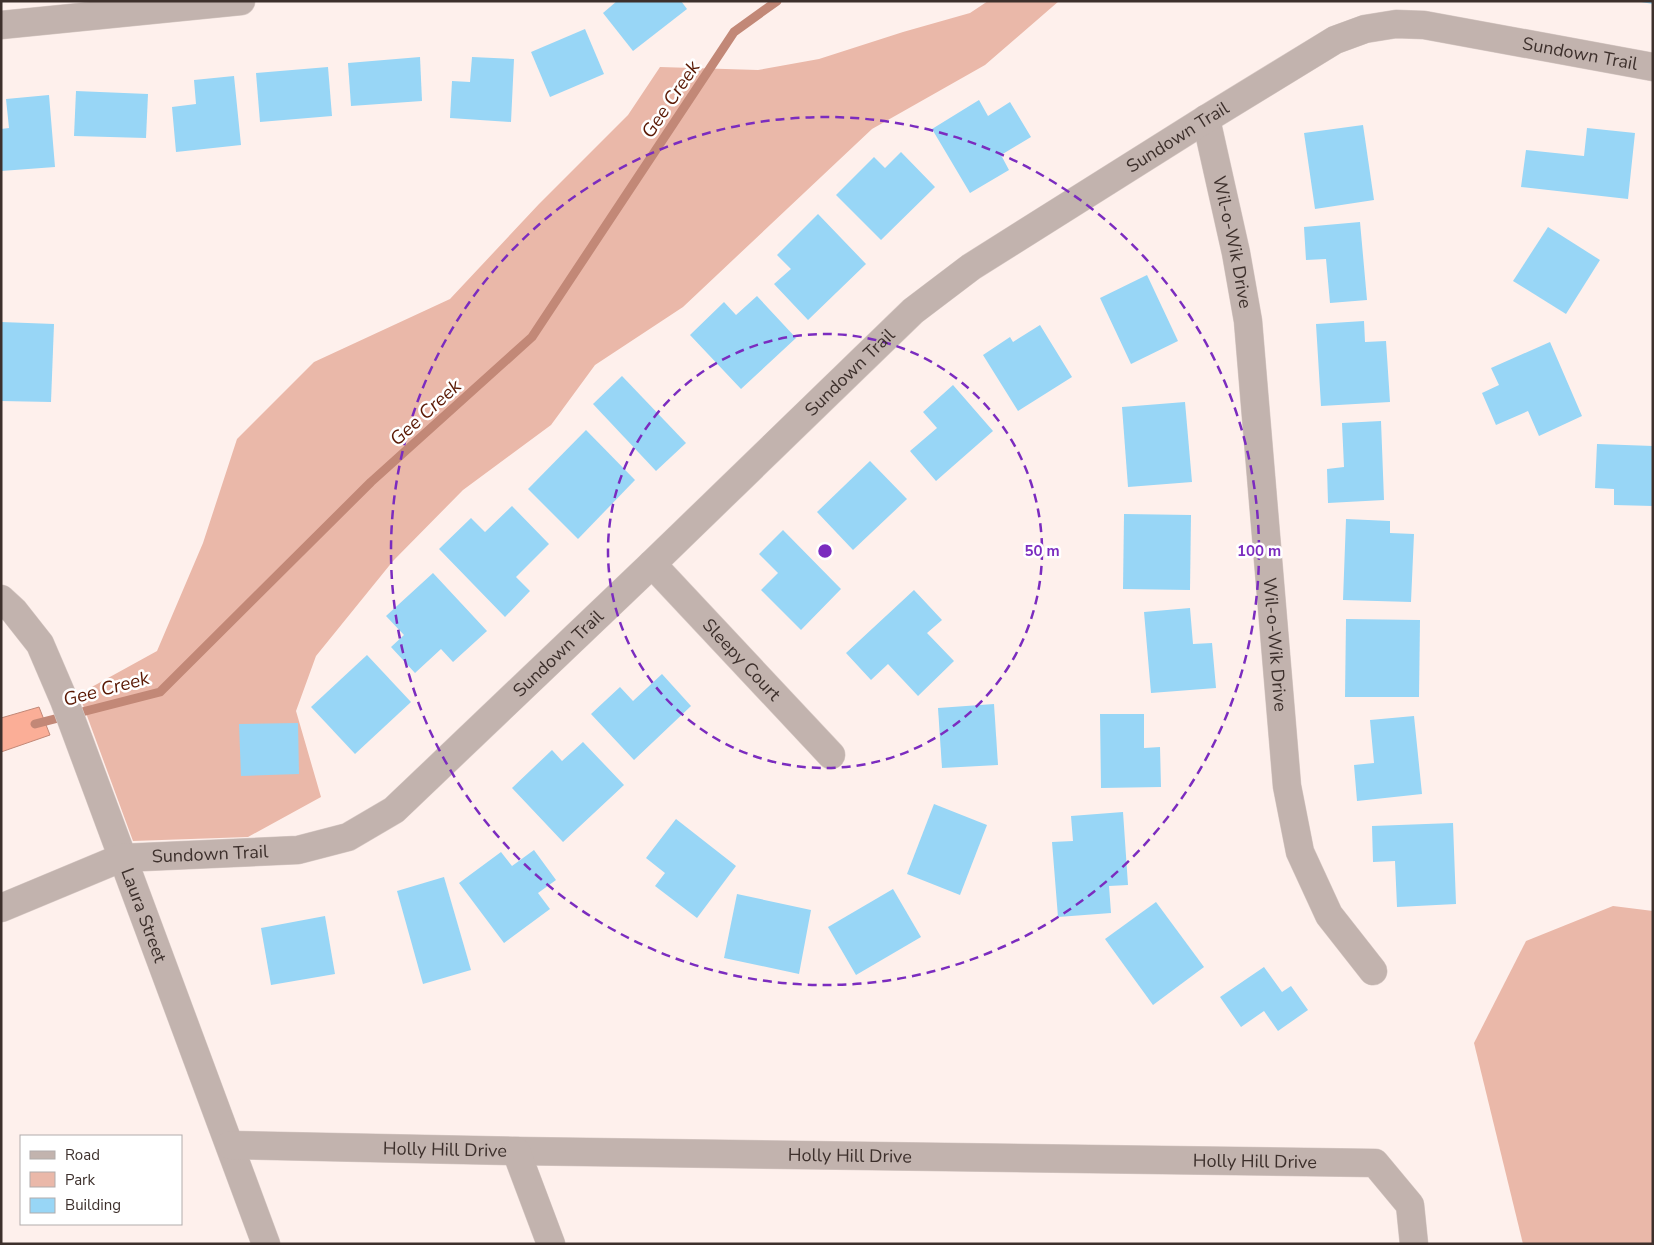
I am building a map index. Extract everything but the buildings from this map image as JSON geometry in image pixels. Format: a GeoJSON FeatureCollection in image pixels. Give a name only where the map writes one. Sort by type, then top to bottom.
{"type":"FeatureCollection","features":[{"type":"Feature","properties":{"kind":"street"},"geometry":{"type":"LineString","coordinates":[[1,25],[241,1]]}},
{"type":"Feature","properties":{"kind":"street","name":"Sundown Trail"},"geometry":{"type":"LineString","coordinates":[[121,858],[298,850],[348,837],[394,810],[913,312],[971,267],[1335,40],[1365,29],[1396,24],[1424,25],[1653,67]]}},
{"type":"Feature","properties":{"kind":"street","name":"Wil-o-Wik Drive"},"geometry":{"type":"LineString","coordinates":[[1206,119],[1236,253],[1248,322],[1287,786],[1300,852],[1329,915],[1373,971]]}},
{"type":"Feature","properties":{"kind":"street","name":"Sleepy Court"},"geometry":{"type":"LineString","coordinates":[[652,564],[831,755]]}},
{"type":"Feature","properties":{"kind":"street","name":"Laura Street"},"geometry":{"type":"LineString","coordinates":[[1,599],[14,611],[40,644],[64,700],[121,858],[266,1244]]}},
{"type":"Feature","properties":{"kind":"street"},"geometry":{"type":"LineString","coordinates":[[1,908],[121,858]]}},
{"type":"Feature","properties":{"kind":"street","name":"Holly Hill Drive"},"geometry":{"type":"LineString","coordinates":[[230,1145],[516,1151],[1375,1163],[1410,1205],[1414,1244]]}},
{"type":"Feature","properties":{"kind":"street"},"geometry":{"type":"LineString","coordinates":[[516,1151],[551,1244]]}},
{"type":"Feature","properties":{"kind":"green space"},"geometry":{"type":"Polygon","coordinates":[[[988,1],[1059,1],[985,65],[872,129],[683,307],[595,365],[551,425],[463,490],[393,561],[316,656],[296,711],[321,797],[248,837],[133,841],[79,694],[157,651],[203,543],[237,439],[314,362],[450,299],[539,204],[628,115],[660,67],[758,70],[819,59],[970,13],[988,1]]]}},
{"type":"Feature","properties":{"kind":"green space"},"geometry":{"type":"Polygon","coordinates":[[[1613,906],[1653,911],[1653,1244],[1523,1244],[1474,1043],[1526,941],[1613,906]]]}},
{"type":"Feature","properties":{"kind":"shaded area"},"geometry":{"type":"Polygon","coordinates":[[[39,707],[50,735],[1,752],[1,718],[39,707]]]}},
{"type":"Feature","properties":{"kind":"waterway","name":"Gee Creek"},"geometry":{"type":"LineString","coordinates":[[35,724],[160,692],[371,482],[532,337],[734,32],[777,1]]}}]}
